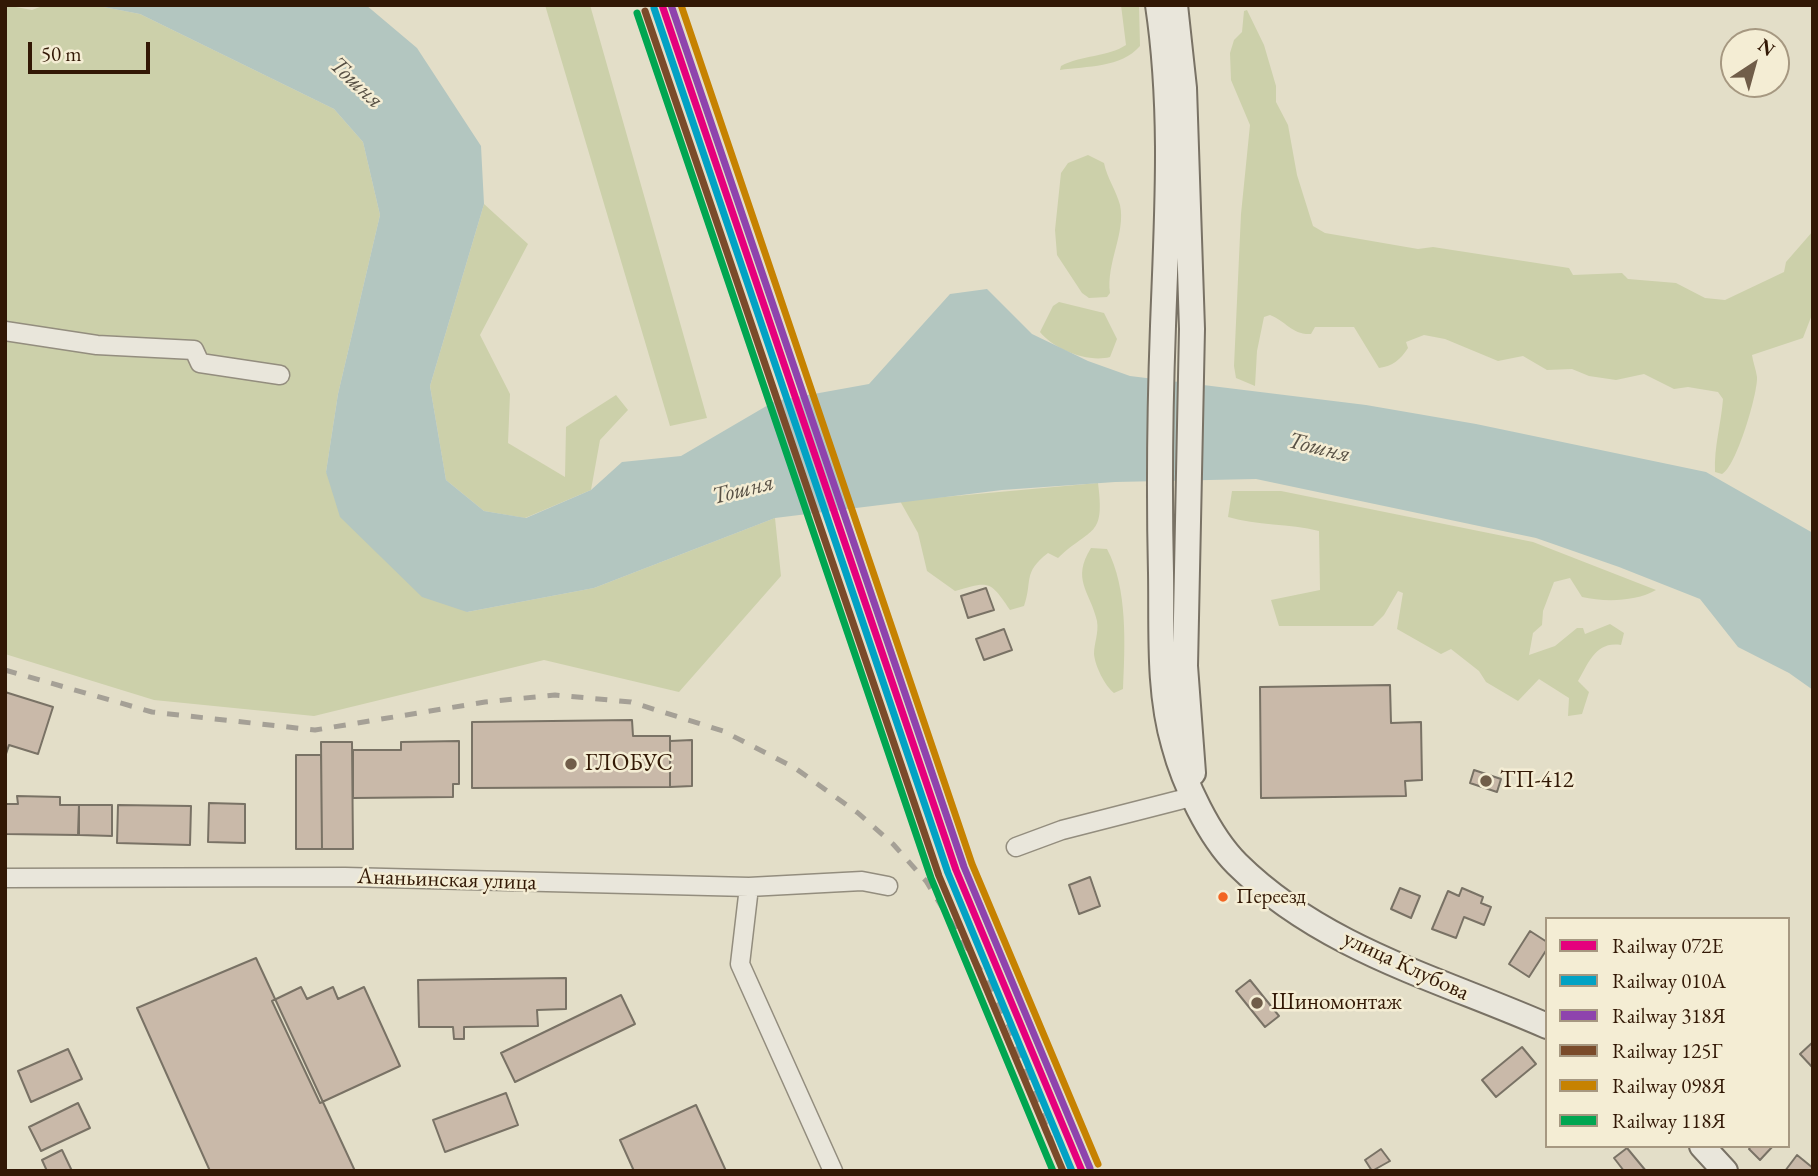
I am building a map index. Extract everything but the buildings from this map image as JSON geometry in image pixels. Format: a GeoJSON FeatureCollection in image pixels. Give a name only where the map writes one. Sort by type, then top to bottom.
{"type":"FeatureCollection","features":[{"type":"Feature","properties":{"kind":"main road","name":"улица Клубова"},"geometry":{"type":"LineString","coordinates":[[1158,5],[1166,76],[1169,159],[1160,516],[1167,708],[1174,747],[1209,826],[1228,854],[1282,900],[1382,960],[1545,1025]]}},
{"type":"Feature","properties":{"kind":"main road"},"geometry":{"type":"LineString","coordinates":[[1175,5],[1184,88],[1192,329],[1185,666],[1195,796]]}},
{"type":"Feature","properties":{"kind":"main road"},"geometry":{"type":"LineString","coordinates":[[1704,1148],[1725,1171]]}},
{"type":"Feature","properties":{"kind":"street"},"geometry":{"type":"LineString","coordinates":[[5,331],[97,345],[194,350],[200,363],[280,375]]}},
{"type":"Feature","properties":{"kind":"street"},"geometry":{"type":"LineString","coordinates":[[1016,847],[1062,830],[1195,796]]}},
{"type":"Feature","properties":{"kind":"street","name":"Ананьинская улица"},"geometry":{"type":"LineString","coordinates":[[5,878],[345,877],[749,887],[862,881],[888,886]]}},
{"type":"Feature","properties":{"kind":"street"},"geometry":{"type":"LineString","coordinates":[[749,887],[740,964],[833,1171]]}},
{"type":"Feature","properties":{"kind":"green space"},"geometry":{"type":"Polygon","coordinates":[[[5,5],[32,10],[45,5],[93,5],[140,14],[334,109],[363,142],[380,215],[338,394],[326,472],[467,612],[594,588],[775,518],[781,576],[679,692],[544,660],[314,716],[154,700],[5,654],[5,5]]]}},
{"type":"Feature","properties":{"kind":"green space"},"geometry":{"type":"Polygon","coordinates":[[[545,5],[590,5],[707,418],[670,426],[545,5]]]}},
{"type":"Feature","properties":{"kind":"green space"},"geometry":{"type":"Polygon","coordinates":[[[1121,5],[1139,6],[1140,46],[1113,62],[1060,70],[1061,66],[1069,62],[1111,52],[1126,45],[1121,5]]]}},
{"type":"Feature","properties":{"kind":"green space"},"geometry":{"type":"Polygon","coordinates":[[[1247,10],[1264,45],[1276,86],[1276,102],[1288,125],[1297,175],[1313,226],[1325,233],[1418,249],[1433,247],[1569,268],[1573,275],[1622,273],[1628,279],[1676,283],[1705,298],[1725,300],[1784,272],[1786,262],[1813,231],[1813,312],[1803,338],[1752,355],[1757,377],[1754,398],[1745,429],[1728,469],[1722,474],[1715,472],[1723,399],[1718,392],[1688,387],[1674,389],[1644,374],[1616,380],[1589,376],[1572,369],[1547,370],[1523,356],[1498,361],[1445,339],[1424,335],[1406,342],[1408,348],[1399,359],[1379,368],[1354,327],[1315,327],[1311,334],[1304,334],[1270,315],[1264,317],[1257,351],[1255,386],[1236,378],[1234,366],[1241,214],[1250,125],[1231,80],[1230,53],[1234,40],[1242,32],[1244,11],[1247,10]]]}},
{"type":"Feature","properties":{"kind":"green space"},"geometry":{"type":"Polygon","coordinates":[[[1088,155],[1104,163],[1120,205],[1120,226],[1111,271],[1110,293],[1107,297],[1089,298],[1082,293],[1057,255],[1055,230],[1061,173],[1068,163],[1088,155]]]}},
{"type":"Feature","properties":{"kind":"green space"},"geometry":{"type":"Polygon","coordinates":[[[484,204],[528,244],[480,335],[510,394],[508,443],[565,477],[566,427],[616,395],[628,410],[600,440],[591,490],[525,518],[484,511],[446,480],[430,386],[484,204]]]}},
{"type":"Feature","properties":{"kind":"green space"},"geometry":{"type":"Polygon","coordinates":[[[1059,302],[1104,313],[1117,339],[1110,357],[1091,358],[1072,353],[1054,344],[1040,332],[1053,306],[1059,302]]]}},
{"type":"Feature","properties":{"kind":"green space"},"geometry":{"type":"Polygon","coordinates":[[[1098,483],[1099,513],[1093,529],[1058,558],[1048,553],[1040,560],[1031,572],[1024,606],[1010,610],[993,588],[982,585],[955,591],[927,571],[918,533],[900,501],[1098,483]]]}},
{"type":"Feature","properties":{"kind":"green space"},"geometry":{"type":"Polygon","coordinates":[[[1232,491],[1281,491],[1533,542],[1656,590],[1629,599],[1600,600],[1582,597],[1570,578],[1554,582],[1543,611],[1542,625],[1533,633],[1529,655],[1555,646],[1577,628],[1583,628],[1585,634],[1610,624],[1624,633],[1621,645],[1605,646],[1594,654],[1578,681],[1589,692],[1582,714],[1568,716],[1569,698],[1539,679],[1518,701],[1486,682],[1479,671],[1451,649],[1441,654],[1397,629],[1403,593],[1398,591],[1384,615],[1373,626],[1279,626],[1271,600],[1320,590],[1319,531],[1228,517],[1232,491]]]}},
{"type":"Feature","properties":{"kind":"green space"},"geometry":{"type":"Polygon","coordinates":[[[1091,548],[1107,549],[1114,564],[1122,599],[1123,689],[1114,693],[1101,675],[1094,654],[1097,621],[1082,577],[1085,559],[1091,548]]]}},
{"type":"Feature","properties":{"kind":"water","name":"Тошня"},"geometry":{"type":"Polygon","coordinates":[[[93,5],[366,5],[417,48],[481,146],[484,204],[430,386],[446,480],[484,511],[526,518],[591,490],[622,462],[681,456],[775,401],[869,384],[950,294],[987,289],[1032,334],[1088,361],[1130,376],[1366,405],[1476,424],[1706,472],[1813,533],[1813,690],[1789,673],[1738,647],[1700,599],[1619,567],[1536,538],[1256,479],[1115,482],[1002,490],[775,518],[594,588],[467,612],[422,597],[340,517],[326,472],[338,394],[380,215],[363,142],[334,109],[140,14],[93,5]]]}},
{"type":"Feature","properties":{"kind":"railway"},"geometry":{"type":"LineString","coordinates":[[5,670],[152,712],[315,730],[485,702],[555,695],[631,702],[723,731],[795,768],[858,813],[893,844],[926,881],[991,987],[1009,1026],[1063,1171]]}},
{"type":"Feature","properties":{"kind":"rail line","name":"072Е"},"geometry":{"type":"LineString","coordinates":[[662,5],[956,870],[1082,1171]]}},
{"type":"Feature","properties":{"kind":"rail line","name":"318Я"},"geometry":{"type":"LineString","coordinates":[[671,5],[964,867],[1090,1168]]}},
{"type":"Feature","properties":{"kind":"rail line","name":"098Я"},"geometry":{"type":"LineString","coordinates":[[681,5],[972,864],[1098,1164]]}},
{"type":"Feature","properties":{"kind":"rail line","name":"010А"},"geometry":{"type":"LineString","coordinates":[[654,8],[948,873],[1072,1171]]}},
{"type":"Feature","properties":{"kind":"rail line","name":"125Г"},"geometry":{"type":"LineString","coordinates":[[645,11],[939,876],[1063,1171]]}},
{"type":"Feature","properties":{"kind":"rail line","name":"118Я"},"geometry":{"type":"LineString","coordinates":[[637,13],[931,878],[1053,1171]]}},
{"type":"Feature","properties":{"kind":"place","name":"ГЛОБУС"},"geometry":{"type":"Point","coordinates":[571,764]}},
{"type":"Feature","properties":{"kind":"place","name":"ТП-412"},"geometry":{"type":"Point","coordinates":[1486,781]}},
{"type":"Feature","properties":{"kind":"place","name":"Переезд"},"geometry":{"type":"Point","coordinates":[1223,897]}},
{"type":"Feature","properties":{"kind":"place","name":"Шиномонтаж"},"geometry":{"type":"Point","coordinates":[1257,1003]}}]}
